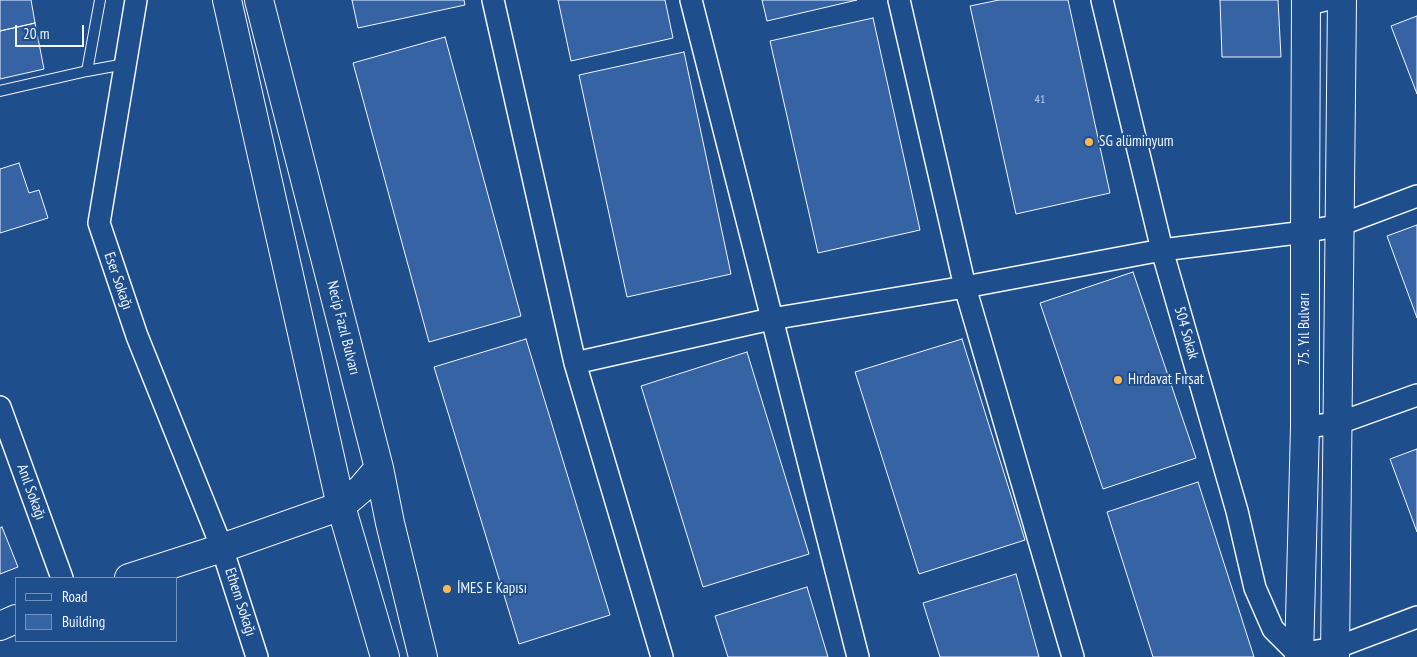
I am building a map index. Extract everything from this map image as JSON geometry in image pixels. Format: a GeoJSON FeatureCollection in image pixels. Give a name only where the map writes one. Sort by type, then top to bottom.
{"type":"FeatureCollection","features":[{"type":"Feature","properties":{"kind":"main road"},"geometry":{"type":"LineString","coordinates":[[227,0],[341,506],[385,657]]}},
{"type":"Feature","properties":{"kind":"main road","name":"Necip Fazıl Bulvarı"},"geometry":{"type":"LineString","coordinates":[[259,0],[379,468],[399,561],[424,657]]}},
{"type":"Feature","properties":{"kind":"main road"},"geometry":{"type":"LineString","coordinates":[[1335,652],[1339,423],[1342,0]]}},
{"type":"Feature","properties":{"kind":"main road","name":"75. Yıl Bulvarı"},"geometry":{"type":"LineString","coordinates":[[1298,656],[1305,427],[1304,232],[1312,2]]}},
{"type":"Feature","properties":{"kind":"main road"},"geometry":{"type":"LineString","coordinates":[[132,577],[341,506],[361,489],[379,468]]}},
{"type":"Feature","properties":{"kind":"main road"},"geometry":{"type":"LineString","coordinates":[[0,626],[15,620]]}},
{"type":"Feature","properties":{"kind":"street","name":"Eser Sokağı"},"geometry":{"type":"LineString","coordinates":[[136,0],[99,223],[137,336],[222,548]]}},
{"type":"Feature","properties":{"kind":"street"},"geometry":{"type":"LineString","coordinates":[[493,0],[575,363],[662,657]]}},
{"type":"Feature","properties":{"kind":"street"},"geometry":{"type":"LineString","coordinates":[[691,0],[858,657]]}},
{"type":"Feature","properties":{"kind":"street"},"geometry":{"type":"LineString","coordinates":[[899,0],[965,287],[1073,657]]}},
{"type":"Feature","properties":{"kind":"street","name":"504 Sokak"},"geometry":{"type":"LineString","coordinates":[[1102,0],[1162,250],[1237,511],[1255,588],[1273,628],[1298,656]]}},
{"type":"Feature","properties":{"kind":"street"},"geometry":{"type":"LineString","coordinates":[[575,363],[771,319],[965,287],[1162,250],[1304,232],[1340,224],[1417,196]]}},
{"type":"Feature","properties":{"kind":"street"},"geometry":{"type":"LineString","coordinates":[[1305,427],[1339,423],[1417,395]]}},
{"type":"Feature","properties":{"kind":"street","name":"Anıl Sokağı"},"geometry":{"type":"LineString","coordinates":[[0,407],[62,577]]}},
{"type":"Feature","properties":{"kind":"street","name":"Ethem Sokağı"},"geometry":{"type":"LineString","coordinates":[[222,548],[257,657]]}},
{"type":"Feature","properties":{"kind":"street"},"geometry":{"type":"LineString","coordinates":[[1298,656],[1335,652],[1417,617]]}},
{"type":"Feature","properties":{"kind":"lane"},"geometry":{"type":"LineString","coordinates":[[87,71],[100,0]]}},
{"type":"Feature","properties":{"kind":"lane"},"geometry":{"type":"LineString","coordinates":[[0,91],[125,64]]}},
{"type":"Feature","properties":{"kind":"building"},"geometry":{"type":"Polygon","coordinates":[[[0,0],[31,0],[35,23],[0,31],[0,0]]]}},
{"type":"Feature","properties":{"kind":"building"},"geometry":{"type":"Polygon","coordinates":[[[352,0],[464,0],[465,5],[358,28],[352,0]]]}},
{"type":"Feature","properties":{"kind":"building"},"geometry":{"type":"Polygon","coordinates":[[[558,0],[665,0],[673,38],[571,61],[558,0]]]}},
{"type":"Feature","properties":{"kind":"building"},"geometry":{"type":"Polygon","coordinates":[[[762,0],[857,0],[767,21],[762,0]]]}},
{"type":"Feature","properties":{"kind":"building"},"geometry":{"type":"Polygon","coordinates":[[[999,0],[1068,0],[1110,193],[1016,214],[970,6],[999,0]]]}},
{"type":"Feature","properties":{"kind":"building"},"geometry":{"type":"Polygon","coordinates":[[[1220,0],[1278,0],[1281,57],[1222,57],[1220,0]]]}},
{"type":"Feature","properties":{"kind":"building"},"geometry":{"type":"Polygon","coordinates":[[[1417,16],[1417,94],[1391,26],[1417,16]]]}},
{"type":"Feature","properties":{"kind":"building"},"geometry":{"type":"Polygon","coordinates":[[[873,18],[920,230],[818,253],[770,41],[873,18]]]}},
{"type":"Feature","properties":{"kind":"building"},"geometry":{"type":"Polygon","coordinates":[[[35,23],[44,69],[0,79],[0,31],[35,23]]]}},
{"type":"Feature","properties":{"kind":"building"},"geometry":{"type":"Polygon","coordinates":[[[445,37],[521,316],[429,342],[353,63],[445,37]]]}},
{"type":"Feature","properties":{"kind":"building"},"geometry":{"type":"Polygon","coordinates":[[[684,52],[731,274],[627,297],[579,75],[684,52]]]}},
{"type":"Feature","properties":{"kind":"building"},"geometry":{"type":"Polygon","coordinates":[[[19,163],[29,193],[39,190],[48,218],[0,233],[0,169],[19,163]]]}},
{"type":"Feature","properties":{"kind":"building"},"geometry":{"type":"Polygon","coordinates":[[[1417,225],[1417,318],[1387,236],[1417,225]]]}},
{"type":"Feature","properties":{"kind":"building","name":"Hırdavat Fırsat"},"geometry":{"type":"Polygon","coordinates":[[[1133,272],[1196,458],[1103,489],[1040,303],[1133,272]]]}},
{"type":"Feature","properties":{"kind":"building"},"geometry":{"type":"Polygon","coordinates":[[[526,339],[610,615],[519,644],[434,367],[526,339]]]}},
{"type":"Feature","properties":{"kind":"building"},"geometry":{"type":"Polygon","coordinates":[[[962,339],[1025,540],[919,574],[855,372],[962,339]]]}},
{"type":"Feature","properties":{"kind":"building"},"geometry":{"type":"Polygon","coordinates":[[[747,352],[809,554],[703,587],[641,386],[747,352]]]}},
{"type":"Feature","properties":{"kind":"building"},"geometry":{"type":"Polygon","coordinates":[[[1417,449],[1417,532],[1390,459],[1417,449]]]}},
{"type":"Feature","properties":{"kind":"building"},"geometry":{"type":"Polygon","coordinates":[[[1198,482],[1254,657],[1153,657],[1107,512],[1198,482]]]}},
{"type":"Feature","properties":{"kind":"building"},"geometry":{"type":"Polygon","coordinates":[[[2,527],[18,567],[0,574],[0,528],[2,527]]]}},
{"type":"Feature","properties":{"kind":"building"},"geometry":{"type":"Polygon","coordinates":[[[1016,574],[1039,657],[940,657],[923,603],[1016,574]]]}},
{"type":"Feature","properties":{"kind":"building"},"geometry":{"type":"Polygon","coordinates":[[[807,587],[828,657],[728,657],[715,616],[807,587]]]}},
{"type":"Feature","properties":{"kind":"place","name":"SG alüminyum"},"geometry":{"type":"Point","coordinates":[1089,142]}},
{"type":"Feature","properties":{"kind":"place","name":"Hırdavat Fırsat"},"geometry":{"type":"Point","coordinates":[1118,380]}},
{"type":"Feature","properties":{"kind":"place","name":"İMES E Kapısı"},"geometry":{"type":"Point","coordinates":[447,589]}}]}
